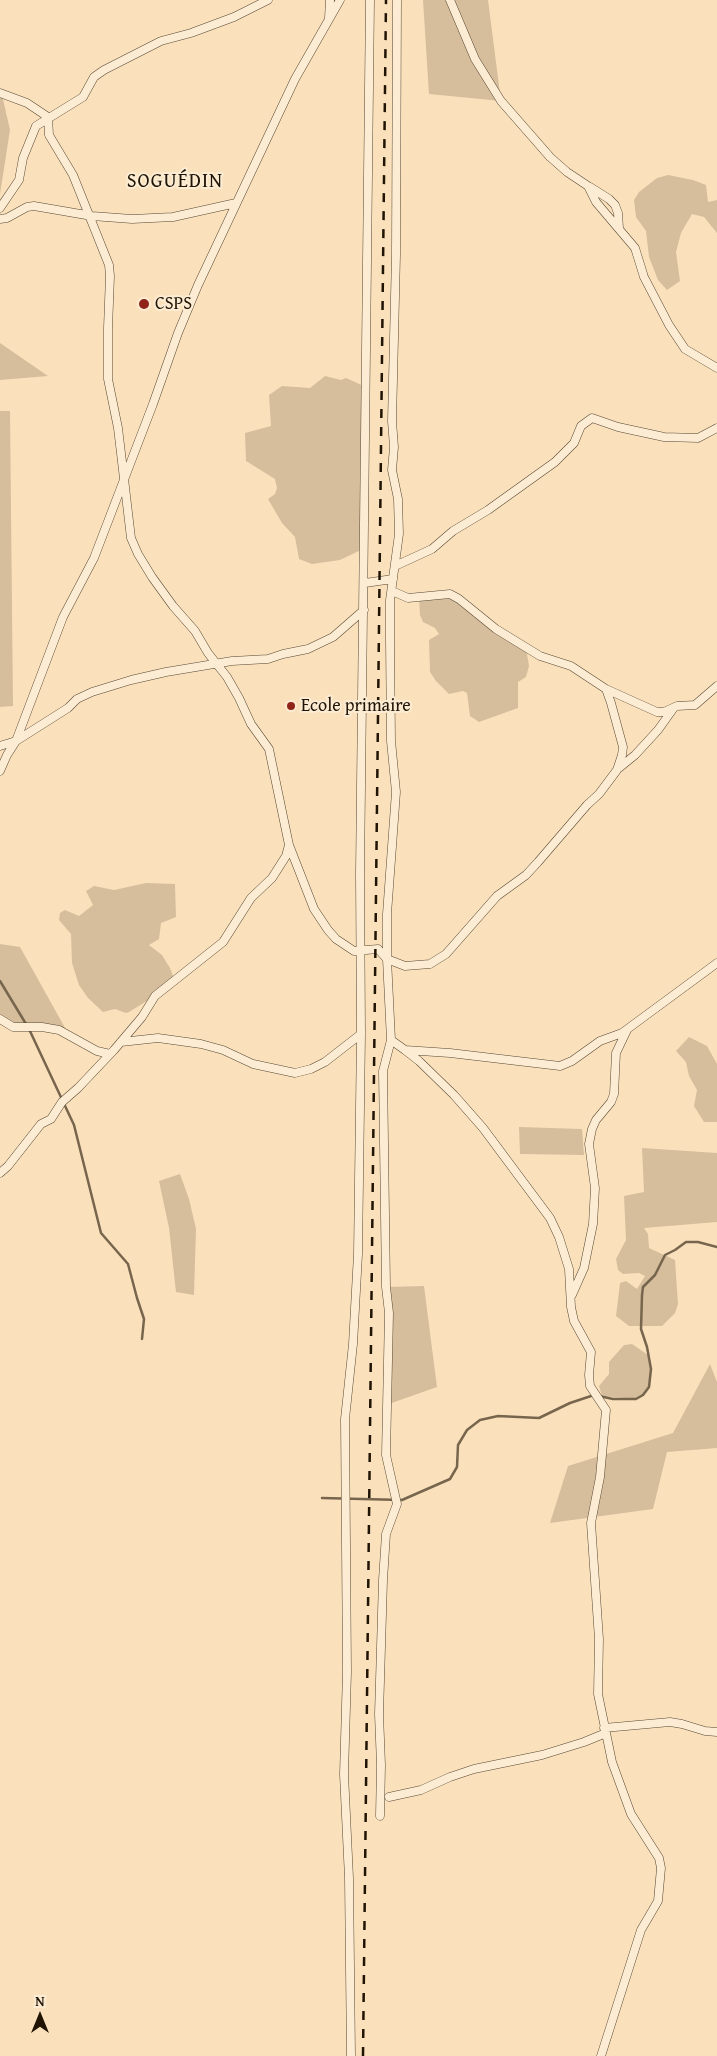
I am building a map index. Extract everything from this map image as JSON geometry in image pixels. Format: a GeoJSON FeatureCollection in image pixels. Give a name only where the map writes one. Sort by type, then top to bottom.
{"type":"FeatureCollection","features":[{"type":"Feature","properties":{"kind":"street"},"geometry":{"type":"LineString","coordinates":[[0,208],[19,180],[23,158],[36,126],[83,97],[94,77],[161,41],[191,33],[234,17],[268,0]]}},
{"type":"Feature","properties":{"kind":"street"},"geometry":{"type":"LineString","coordinates":[[329,22],[330,0]]}},
{"type":"Feature","properties":{"kind":"street"},"geometry":{"type":"LineString","coordinates":[[0,771],[16,741],[63,617],[94,558],[118,499],[178,333],[236,203],[295,79],[340,0]]}},
{"type":"Feature","properties":{"kind":"street"},"geometry":{"type":"LineString","coordinates":[[351,2056],[349,1878],[344,1774],[347,1672],[345,1419],[353,1344],[358,1254],[364,442],[368,268],[370,0]]}},
{"type":"Feature","properties":{"kind":"street"},"geometry":{"type":"LineString","coordinates":[[380,1816],[383,1580],[386,1534],[397,1504],[386,1455],[389,1313],[386,1287],[383,1071],[391,1040],[387,959],[390,871],[396,792],[391,741],[390,639],[394,566],[399,534],[398,499],[392,470],[394,447],[392,421],[396,255],[397,0]]}},
{"type":"Feature","properties":{"kind":"street"},"geometry":{"type":"LineString","coordinates":[[450,0],[475,59],[501,100],[550,157],[567,172],[609,199],[615,205],[618,213],[619,228]]}},
{"type":"Feature","properties":{"kind":"street"},"geometry":{"type":"LineString","coordinates":[[0,93],[27,102],[48,118],[49,135],[73,175],[109,271],[108,379],[125,476],[131,538],[152,577],[173,606],[195,631],[236,692],[250,724],[269,749],[289,845],[314,909],[328,930],[342,945],[360,952],[378,949],[387,959],[398,965],[415,966],[430,964],[446,954],[497,896],[526,875],[584,808],[599,794],[617,770],[635,755],[658,730],[674,707]]}},
{"type":"Feature","properties":{"kind":"street"},"geometry":{"type":"LineString","coordinates":[[588,186],[596,202],[635,248],[644,277],[685,349],[717,368]]}},
{"type":"Feature","properties":{"kind":"street"},"geometry":{"type":"LineString","coordinates":[[0,219],[7,218],[27,207],[34,206],[89,215],[132,219],[173,217],[236,203]]}},
{"type":"Feature","properties":{"kind":"street"},"geometry":{"type":"LineString","coordinates":[[394,566],[432,549],[454,531],[488,510],[555,462],[574,443],[581,426],[592,418],[664,437],[698,438],[717,428]]}},
{"type":"Feature","properties":{"kind":"street"},"geometry":{"type":"LineString","coordinates":[[364,584],[393,579]]}},
{"type":"Feature","properties":{"kind":"street"},"geometry":{"type":"LineString","coordinates":[[392,591],[408,598],[450,594],[496,629],[540,656],[571,666],[606,689],[660,713],[674,707],[695,705],[717,686]]}},
{"type":"Feature","properties":{"kind":"street"},"geometry":{"type":"LineString","coordinates":[[0,746],[16,741],[68,708],[77,699],[92,692],[166,672],[218,665],[232,661],[268,659],[308,649],[333,637],[364,610]]}},
{"type":"Feature","properties":{"kind":"street"},"geometry":{"type":"LineString","coordinates":[[606,689],[612,703],[623,747],[617,770]]}},
{"type":"Feature","properties":{"kind":"street"},"geometry":{"type":"LineString","coordinates":[[0,1173],[8,1166],[41,1124],[51,1119],[62,1102],[110,1054],[142,1017],[155,996],[223,942],[251,898],[272,878],[286,856],[289,845]]}},
{"type":"Feature","properties":{"kind":"street"},"geometry":{"type":"LineString","coordinates":[[405,1050],[450,1053],[560,1066],[572,1061],[597,1042],[628,1029],[717,963]]}},
{"type":"Feature","properties":{"kind":"street"},"geometry":{"type":"LineString","coordinates":[[0,1019],[13,1027],[42,1027],[60,1030],[97,1051],[110,1054]]}},
{"type":"Feature","properties":{"kind":"street"},"geometry":{"type":"LineString","coordinates":[[570,1299],[584,1268],[593,1224],[596,1188],[588,1144],[596,1120],[611,1102],[614,1094],[616,1053],[628,1029]]}},
{"type":"Feature","properties":{"kind":"street"},"geometry":{"type":"LineString","coordinates":[[120,1042],[158,1038],[201,1044],[223,1050],[252,1064],[295,1072],[310,1069],[325,1062],[361,1034]]}},
{"type":"Feature","properties":{"kind":"street"},"geometry":{"type":"LineString","coordinates":[[391,1040],[419,1061],[454,1094],[483,1128],[546,1212],[559,1237],[567,1263],[574,1321],[591,1352],[588,1375],[590,1386],[606,1410],[600,1477],[591,1523],[599,1639],[597,1686],[612,1762],[632,1814],[659,1858],[661,1868],[658,1901],[641,1930],[601,2056]]}},
{"type":"Feature","properties":{"kind":"street"},"geometry":{"type":"LineString","coordinates":[[389,1797],[421,1790],[450,1776],[474,1769],[542,1755],[584,1742],[605,1730],[670,1722],[705,1731],[717,1732]]}},
{"type":"Feature","properties":{"kind":"shaded area"},"geometry":{"type":"Polygon","coordinates":[[[423,0],[488,0],[501,101],[429,94],[423,0]]]}},
{"type":"Feature","properties":{"kind":"shaded area"},"geometry":{"type":"Polygon","coordinates":[[[0,94],[2,95],[10,130],[0,194],[0,94]]]}},
{"type":"Feature","properties":{"kind":"shaded area"},"geometry":{"type":"Polygon","coordinates":[[[668,175],[693,180],[706,185],[708,202],[717,200],[717,233],[704,217],[692,214],[681,233],[676,252],[680,281],[667,290],[658,280],[649,257],[646,231],[636,217],[634,200],[639,192],[657,178],[668,175]]]}},
{"type":"Feature","properties":{"kind":"shaded area"},"geometry":{"type":"Polygon","coordinates":[[[0,343],[48,376],[0,380],[0,343]]]}},
{"type":"Feature","properties":{"kind":"shaded area"},"geometry":{"type":"Polygon","coordinates":[[[325,376],[341,380],[346,378],[366,387],[365,548],[340,560],[312,564],[299,559],[295,537],[282,523],[268,499],[275,494],[277,488],[275,479],[246,461],[245,433],[271,426],[269,395],[282,386],[310,388],[325,376]]]}},
{"type":"Feature","properties":{"kind":"shaded area"},"geometry":{"type":"Polygon","coordinates":[[[0,411],[10,411],[13,706],[0,707],[0,411]]]}},
{"type":"Feature","properties":{"kind":"shaded area"},"geometry":{"type":"Polygon","coordinates":[[[450,594],[526,648],[529,666],[526,677],[518,682],[518,708],[479,722],[470,716],[467,693],[463,691],[449,694],[430,672],[429,640],[439,634],[435,628],[423,622],[420,615],[419,597],[450,594]]]}},
{"type":"Feature","properties":{"kind":"shaded area"},"geometry":{"type":"Polygon","coordinates":[[[146,883],[175,884],[176,917],[161,923],[159,939],[149,945],[162,955],[175,981],[129,1012],[126,1013],[115,1009],[103,1012],[88,998],[79,985],[72,963],[71,934],[59,920],[60,913],[65,910],[79,916],[93,905],[86,891],[94,886],[114,890],[146,883]]]}},
{"type":"Feature","properties":{"kind":"shaded area"},"geometry":{"type":"Polygon","coordinates":[[[0,944],[20,947],[69,1035],[59,1030],[13,1027],[0,1019],[0,944]]]}},
{"type":"Feature","properties":{"kind":"shaded area"},"geometry":{"type":"Polygon","coordinates":[[[689,1037],[707,1046],[717,1064],[717,1122],[704,1122],[694,1106],[697,1090],[689,1076],[686,1062],[676,1051],[689,1037]]]}},
{"type":"Feature","properties":{"kind":"shaded area"},"geometry":{"type":"Polygon","coordinates":[[[519,1127],[582,1129],[584,1155],[520,1154],[519,1127]]]}},
{"type":"Feature","properties":{"kind":"shaded area"},"geometry":{"type":"Polygon","coordinates":[[[642,1148],[717,1153],[717,1222],[644,1228],[648,1234],[649,1248],[675,1260],[678,1304],[675,1313],[662,1326],[629,1326],[616,1316],[620,1283],[626,1281],[637,1289],[645,1276],[639,1273],[623,1274],[618,1270],[616,1259],[626,1240],[624,1196],[644,1192],[642,1148]]]}},
{"type":"Feature","properties":{"kind":"shaded area"},"geometry":{"type":"Polygon","coordinates":[[[180,1174],[189,1199],[196,1229],[194,1295],[176,1292],[169,1228],[159,1181],[180,1174]]]}},
{"type":"Feature","properties":{"kind":"shaded area"},"geometry":{"type":"Polygon","coordinates":[[[424,1286],[437,1387],[386,1405],[386,1287],[424,1286]]]}},
{"type":"Feature","properties":{"kind":"shaded area"},"geometry":{"type":"Polygon","coordinates":[[[632,1344],[648,1355],[651,1369],[649,1387],[643,1395],[636,1399],[602,1396],[599,1386],[609,1374],[609,1362],[624,1345],[632,1344]]]}},
{"type":"Feature","properties":{"kind":"shaded area"},"geometry":{"type":"Polygon","coordinates":[[[710,1364],[717,1382],[717,1448],[667,1452],[653,1509],[550,1523],[568,1466],[673,1433],[710,1364]]]}},
{"type":"Feature","properties":{"kind":"waterway"},"geometry":{"type":"LineString","coordinates":[[0,981],[26,1024]]}},
{"type":"Feature","properties":{"kind":"waterway"},"geometry":{"type":"LineString","coordinates":[[29,1029],[74,1125],[101,1233],[128,1264],[144,1319],[142,1339]]}},
{"type":"Feature","properties":{"kind":"waterway"},"geometry":{"type":"LineString","coordinates":[[599,1396],[613,1399],[636,1399],[643,1395],[649,1387],[651,1369],[641,1329],[642,1295],[643,1287],[655,1275],[665,1255],[686,1242],[698,1242],[717,1247]]}},
{"type":"Feature","properties":{"kind":"waterway"},"geometry":{"type":"LineString","coordinates":[[322,1498],[402,1500],[450,1479],[457,1467],[458,1445],[467,1430],[480,1420],[498,1416],[539,1418],[570,1403],[594,1395]]}},
{"type":"Feature","properties":{"kind":"railway"},"geometry":{"type":"LineString","coordinates":[[363,2056],[386,0]]}},
{"type":"Feature","properties":{"kind":"place","name":"CSPS"},"geometry":{"type":"Point","coordinates":[144,304]}},
{"type":"Feature","properties":{"kind":"place","name":"Ecole primaire"},"geometry":{"type":"Point","coordinates":[291,706]}},
{"type":"Feature","properties":{"kind":"district","name":"SOGUÉDIN"},"geometry":{"type":"Point","coordinates":[175,182]}}]}
